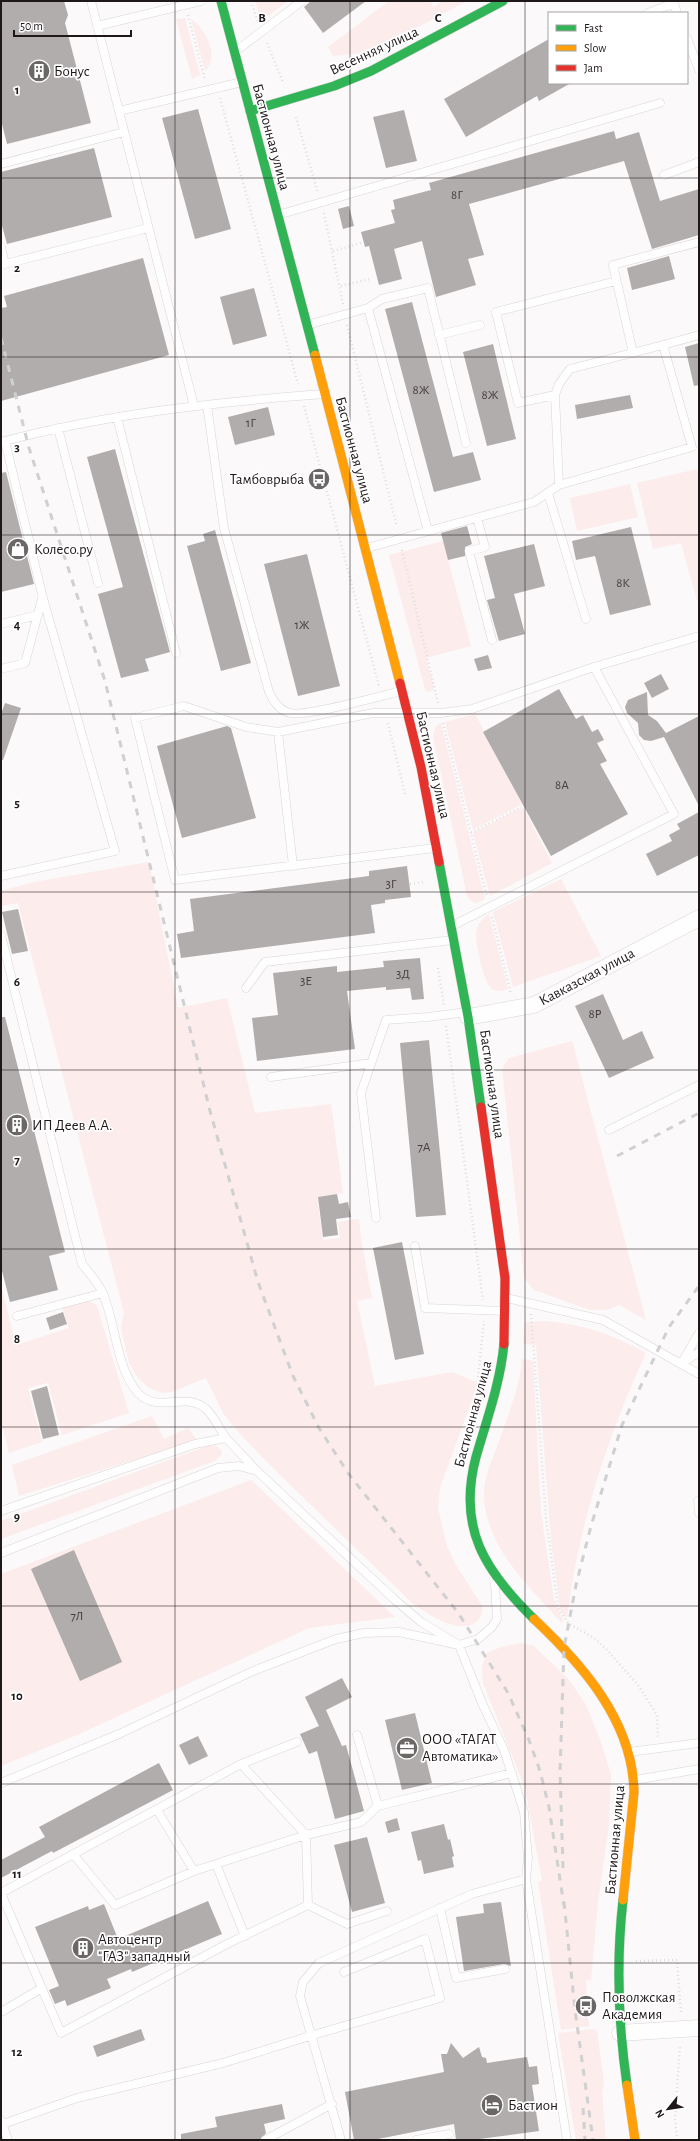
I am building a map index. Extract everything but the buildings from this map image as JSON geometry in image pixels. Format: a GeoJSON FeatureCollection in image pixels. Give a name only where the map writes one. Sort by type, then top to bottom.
{"type":"FeatureCollection","features":[{"type":"Feature","properties":{"kind":"main road","name":"Бастионная улица"},"geometry":{"type":"LineString","coordinates":[[221,1],[366,548],[421,767],[438,848],[468,1014],[505,1278],[506,1298],[504,1347],[496,1390],[471,1478],[468,1499],[472,1529],[494,1577],[510,1596],[557,1640],[604,1697],[618,1722],[629,1752],[634,1780],[634,1807],[618,1961],[620,2033],[635,2140]]}},
{"type":"Feature","properties":{"kind":"main road","name":"Весенняя улица"},"geometry":{"type":"LineString","coordinates":[[250,111],[334,86],[371,71],[503,1]]}},
{"type":"Feature","properties":{"kind":"street","name":"Кавказская улица"},"geometry":{"type":"LineString","coordinates":[[468,1014],[534,1005],[699,918]]}},
{"type":"Feature","properties":{"kind":"street"},"geometry":{"type":"LineString","coordinates":[[620,2033],[699,2028]]}},
{"type":"Feature","properties":{"kind":"lane"},"geometry":{"type":"LineString","coordinates":[[91,1],[194,406]]}},
{"type":"Feature","properties":{"kind":"lane"},"geometry":{"type":"LineString","coordinates":[[97,26],[201,1]]}},
{"type":"Feature","properties":{"kind":"lane"},"geometry":{"type":"LineString","coordinates":[[234,52],[302,1]]}},
{"type":"Feature","properties":{"kind":"lane"},"geometry":{"type":"LineString","coordinates":[[651,12],[674,3],[678,12]]}},
{"type":"Feature","properties":{"kind":"lane"},"geometry":{"type":"LineString","coordinates":[[688,41],[699,70]]}},
{"type":"Feature","properties":{"kind":"lane"},"geometry":{"type":"LineString","coordinates":[[119,112],[242,82]]}},
{"type":"Feature","properties":{"kind":"lane"},"geometry":{"type":"LineString","coordinates":[[278,215],[660,103]]}},
{"type":"Feature","properties":{"kind":"lane"},"geometry":{"type":"LineString","coordinates":[[1,164],[124,132]]}},
{"type":"Feature","properties":{"kind":"lane"},"geometry":{"type":"LineString","coordinates":[[664,175],[699,162]]}},
{"type":"Feature","properties":{"kind":"lane"},"geometry":{"type":"LineString","coordinates":[[1,246],[5,264],[148,228]]}},
{"type":"Feature","properties":{"kind":"lane"},"geometry":{"type":"LineString","coordinates":[[633,353],[613,265],[699,242]]}},
{"type":"Feature","properties":{"kind":"lane"},"geometry":{"type":"LineString","coordinates":[[555,395],[518,403],[496,312],[616,281]]}},
{"type":"Feature","properties":{"kind":"lane"},"geometry":{"type":"LineString","coordinates":[[306,325],[368,308],[382,299],[428,288],[466,443]]}},
{"type":"Feature","properties":{"kind":"lane"},"geometry":{"type":"LineString","coordinates":[[368,308],[428,531]]}},
{"type":"Feature","properties":{"kind":"lane"},"geometry":{"type":"LineString","coordinates":[[440,335],[480,325]]}},
{"type":"Feature","properties":{"kind":"lane"},"geometry":{"type":"LineString","coordinates":[[559,485],[555,395],[559,384],[570,370],[699,335]]}},
{"type":"Feature","properties":{"kind":"lane"},"geometry":{"type":"LineString","coordinates":[[366,548],[534,502],[559,485],[692,447],[663,345]]}},
{"type":"Feature","properties":{"kind":"lane"},"geometry":{"type":"LineString","coordinates":[[1,876],[115,851],[42,598],[3,442],[58,428],[117,417],[194,406],[324,394]]}},
{"type":"Feature","properties":{"kind":"lane"},"geometry":{"type":"LineString","coordinates":[[207,405],[224,528],[269,692],[274,702],[280,708],[290,713],[299,714],[402,691]]}},
{"type":"Feature","properties":{"kind":"lane"},"geometry":{"type":"LineString","coordinates":[[117,417],[176,653]]}},
{"type":"Feature","properties":{"kind":"lane"},"geometry":{"type":"LineString","coordinates":[[58,428],[98,583]]}},
{"type":"Feature","properties":{"kind":"lane"},"geometry":{"type":"LineString","coordinates":[[548,492],[586,619]]}},
{"type":"Feature","properties":{"kind":"lane"},"geometry":{"type":"LineString","coordinates":[[477,518],[485,547],[469,551],[492,640]]}},
{"type":"Feature","properties":{"kind":"lane"},"geometry":{"type":"LineString","coordinates":[[1,670],[25,663],[42,598]]}},
{"type":"Feature","properties":{"kind":"lane"},"geometry":{"type":"LineString","coordinates":[[1,624],[38,615]]}},
{"type":"Feature","properties":{"kind":"lane"},"geometry":{"type":"LineString","coordinates":[[438,848],[175,880],[135,718],[184,706],[246,727],[278,732],[373,713],[441,713],[472,709],[594,667],[699,636]]}},
{"type":"Feature","properties":{"kind":"lane"},"geometry":{"type":"LineString","coordinates":[[452,926],[674,814],[594,667]]}},
{"type":"Feature","properties":{"kind":"lane"},"geometry":{"type":"LineString","coordinates":[[278,732],[293,866]]}},
{"type":"Feature","properties":{"kind":"lane"},"geometry":{"type":"LineString","coordinates":[[1,935],[82,1264],[103,1293],[126,1371],[140,1395],[157,1404],[183,1401],[199,1404],[208,1411],[226,1438],[257,1471],[395,1600],[421,1622],[459,1645],[512,1772],[524,1812],[528,1858],[526,1879],[567,2140]]}},
{"type":"Feature","properties":{"kind":"lane"},"geometry":{"type":"LineString","coordinates":[[246,988],[265,962],[454,940]]}},
{"type":"Feature","properties":{"kind":"lane"},"geometry":{"type":"LineString","coordinates":[[376,1218],[361,1093],[386,1020],[468,1014]]}},
{"type":"Feature","properties":{"kind":"lane"},"geometry":{"type":"LineString","coordinates":[[271,1077],[371,1063]]}},
{"type":"Feature","properties":{"kind":"lane"},"geometry":{"type":"LineString","coordinates":[[609,1130],[699,1085]]}},
{"type":"Feature","properties":{"kind":"lane"},"geometry":{"type":"LineString","coordinates":[[415,1246],[425,1308],[506,1311]]}},
{"type":"Feature","properties":{"kind":"lane"},"geometry":{"type":"LineString","coordinates":[[17,1316],[103,1293]]}},
{"type":"Feature","properties":{"kind":"lane"},"geometry":{"type":"LineString","coordinates":[[506,1298],[603,1320],[699,1374]]}},
{"type":"Feature","properties":{"kind":"lane"},"geometry":{"type":"LineString","coordinates":[[681,1364],[699,1333]]}},
{"type":"Feature","properties":{"kind":"lane"},"geometry":{"type":"LineString","coordinates":[[681,1364],[699,1352]]}},
{"type":"Feature","properties":{"kind":"lane"},"geometry":{"type":"LineString","coordinates":[[1,1511],[195,1444],[226,1438]]}},
{"type":"Feature","properties":{"kind":"lane"},"geometry":{"type":"LineString","coordinates":[[1,1552],[218,1468],[240,1466],[257,1471]]}},
{"type":"Feature","properties":{"kind":"lane"},"geometry":{"type":"LineString","coordinates":[[698,1501],[699,1512]]}},
{"type":"Feature","properties":{"kind":"lane"},"geometry":{"type":"LineString","coordinates":[[1,1783],[119,1734],[253,1671],[336,1639],[364,1632],[398,1632],[459,1645],[478,1639],[492,1628],[497,1619],[494,1577]]}},
{"type":"Feature","properties":{"kind":"lane"},"geometry":{"type":"LineString","coordinates":[[357,1736],[378,1806]]}},
{"type":"Feature","properties":{"kind":"lane"},"geometry":{"type":"LineString","coordinates":[[297,1742],[241,1764],[1,1893],[61,2034],[245,1936],[308,1906]]}},
{"type":"Feature","properties":{"kind":"lane"},"geometry":{"type":"LineString","coordinates":[[629,1752],[699,1742]]}},
{"type":"Feature","properties":{"kind":"lane"},"geometry":{"type":"LineString","coordinates":[[241,1764],[306,1835],[308,1906]]}},
{"type":"Feature","properties":{"kind":"lane"},"geometry":{"type":"LineString","coordinates":[[634,1780],[699,1769]]}},
{"type":"Feature","properties":{"kind":"lane"},"geometry":{"type":"LineString","coordinates":[[73,1854],[115,1905],[194,1870],[306,1835],[361,1822],[378,1806],[512,1772]]}},
{"type":"Feature","properties":{"kind":"lane"},"geometry":{"type":"LineString","coordinates":[[157,1810],[194,1870]]}},
{"type":"Feature","properties":{"kind":"lane"},"geometry":{"type":"LineString","coordinates":[[216,1864],[245,1936]]}},
{"type":"Feature","properties":{"kind":"lane"},"geometry":{"type":"LineString","coordinates":[[342,2140],[313,2034],[300,1996],[303,1982],[319,1963],[472,1894],[526,1879]]}},
{"type":"Feature","properties":{"kind":"lane"},"geometry":{"type":"LineString","coordinates":[[308,1906],[347,1924],[387,1911]]}},
{"type":"Feature","properties":{"kind":"lane"},"geometry":{"type":"LineString","coordinates":[[440,1908],[456,1978],[505,1969]]}},
{"type":"Feature","properties":{"kind":"lane"},"geometry":{"type":"LineString","coordinates":[[8,2140],[2,2121],[77,2098],[223,2063],[313,2034],[440,1998],[425,1940],[344,1972]]}},
{"type":"Feature","properties":{"kind":"lane"},"geometry":{"type":"LineString","coordinates":[[1,2012],[42,1988]]}},
{"type":"Feature","properties":{"kind":"lane"},"geometry":{"type":"LineString","coordinates":[[265,2140],[332,2104]]}},
{"type":"Feature","properties":{"kind":"lane"},"geometry":{"type":"LineString","coordinates":[[416,2140],[450,2134]]}},
{"type":"Feature","properties":{"kind":"path"},"geometry":{"type":"LineString","coordinates":[[251,1],[262,32],[291,99]]}},
{"type":"Feature","properties":{"kind":"path"},"geometry":{"type":"LineString","coordinates":[[186,5],[207,90]]}},
{"type":"Feature","properties":{"kind":"path"},"geometry":{"type":"LineString","coordinates":[[218,87],[382,696]]}},
{"type":"Feature","properties":{"kind":"path"},"geometry":{"type":"LineString","coordinates":[[333,251],[361,243]]}},
{"type":"Feature","properties":{"kind":"path"},"geometry":{"type":"LineString","coordinates":[[341,286],[370,279]]}},
{"type":"Feature","properties":{"kind":"path"},"geometry":{"type":"LineString","coordinates":[[400,539],[441,713],[515,1008]]}},
{"type":"Feature","properties":{"kind":"path"},"geometry":{"type":"LineString","coordinates":[[385,713],[406,797]]}},
{"type":"Feature","properties":{"kind":"path"},"geometry":{"type":"LineString","coordinates":[[471,833],[521,806]]}},
{"type":"Feature","properties":{"kind":"path"},"geometry":{"type":"LineString","coordinates":[[423,876],[426,890]]}},
{"type":"Feature","properties":{"kind":"path"},"geometry":{"type":"LineString","coordinates":[[410,884],[424,882]]}},
{"type":"Feature","properties":{"kind":"path"},"geometry":{"type":"LineString","coordinates":[[434,942],[485,1310],[478,1377]]}},
{"type":"Feature","properties":{"kind":"path"},"geometry":{"type":"LineString","coordinates":[[530,1304],[546,1518],[558,1608],[569,1624],[594,1638],[607,1650],[638,1685],[658,1714],[658,1748]]}},
{"type":"Feature","properties":{"kind":"shaded area"},"geometry":{"type":"Polygon","coordinates":[[[255,1],[288,1],[261,21],[255,1]]]}},
{"type":"Feature","properties":{"kind":"shaded area"},"geometry":{"type":"Polygon","coordinates":[[[389,1],[430,1],[434,7],[442,1],[467,1],[371,52],[333,56],[328,47],[389,1]]]}},
{"type":"Feature","properties":{"kind":"shaded area"},"geometry":{"type":"Polygon","coordinates":[[[185,18],[200,75],[192,79],[176,19],[185,18]]]}},
{"type":"Feature","properties":{"kind":"shaded area"},"geometry":{"type":"Polygon","coordinates":[[[191,19],[202,29],[211,50],[209,65],[205,71],[191,19]]]}},
{"type":"Feature","properties":{"kind":"shaded area"},"geometry":{"type":"Polygon","coordinates":[[[697,469],[699,478],[699,600],[697,601],[681,543],[653,549],[637,483],[697,469]]]}},
{"type":"Feature","properties":{"kind":"shaded area"},"geometry":{"type":"Polygon","coordinates":[[[630,484],[638,517],[577,531],[570,498],[630,484]]]}},
{"type":"Feature","properties":{"kind":"shaded area"},"geometry":{"type":"Polygon","coordinates":[[[443,541],[471,646],[426,658],[434,687],[433,690],[427,692],[389,555],[443,541]]]}},
{"type":"Feature","properties":{"kind":"shaded area"},"geometry":{"type":"Polygon","coordinates":[[[475,714],[522,804],[473,830],[445,722],[475,714]]]}},
{"type":"Feature","properties":{"kind":"shaded area"},"geometry":{"type":"Polygon","coordinates":[[[441,723],[485,899],[476,903],[471,901],[467,896],[433,736],[436,726],[441,723]]]}},
{"type":"Feature","properties":{"kind":"shaded area"},"geometry":{"type":"Polygon","coordinates":[[[523,807],[552,863],[490,896],[473,833],[523,807]]]}},
{"type":"Feature","properties":{"kind":"shaded area"},"geometry":{"type":"Polygon","coordinates":[[[149,862],[178,1008],[227,998],[255,1113],[331,1104],[343,1193],[317,1197],[323,1240],[340,1238],[338,1222],[359,1219],[372,1298],[357,1301],[375,1386],[452,1372],[478,1383],[440,1488],[438,1508],[447,1546],[456,1565],[482,1606],[480,1617],[471,1625],[453,1625],[433,1617],[410,1601],[240,1434],[223,1413],[206,1378],[172,1392],[163,1393],[149,1388],[138,1378],[129,1363],[121,1328],[124,1313],[18,903],[1,906],[1,891],[34,882],[149,862]]]}},
{"type":"Feature","properties":{"kind":"shaded area"},"geometry":{"type":"Polygon","coordinates":[[[561,879],[601,956],[513,987],[493,912],[561,879]]]}},
{"type":"Feature","properties":{"kind":"shaded area"},"geometry":{"type":"Polygon","coordinates":[[[489,914],[508,989],[500,991],[493,990],[490,987],[481,964],[477,947],[476,934],[478,925],[489,914]]]}},
{"type":"Feature","properties":{"kind":"shaded area"},"geometry":{"type":"Polygon","coordinates":[[[572,1041],[646,1320],[619,1305],[607,1310],[590,1310],[534,1290],[524,1278],[502,1069],[509,1058],[572,1041]]]}},
{"type":"Feature","properties":{"kind":"shaded area"},"geometry":{"type":"Polygon","coordinates":[[[1,1285],[16,1345],[69,1328],[62,1307],[85,1302],[93,1303],[97,1306],[129,1413],[62,1435],[48,1383],[28,1388],[42,1442],[9,1453],[1,1422],[1,1285]]]}},
{"type":"Feature","properties":{"kind":"shaded area"},"geometry":{"type":"Polygon","coordinates":[[[544,1321],[584,1327],[621,1340],[646,1353],[619,1417],[596,1482],[579,1548],[567,1617],[564,1616],[560,1609],[551,1540],[536,1345],[523,1344],[525,1322],[544,1321]]]}},
{"type":"Feature","properties":{"kind":"shaded area"},"geometry":{"type":"Polygon","coordinates":[[[522,1359],[533,1361],[541,1513],[554,1599],[563,1620],[562,1623],[525,1582],[502,1552],[487,1518],[484,1500],[486,1477],[513,1401],[519,1380],[522,1359]]]}},
{"type":"Feature","properties":{"kind":"shaded area"},"geometry":{"type":"Polygon","coordinates":[[[152,1416],[164,1439],[188,1428],[197,1440],[19,1496],[12,1465],[152,1416]]]}},
{"type":"Feature","properties":{"kind":"shaded area"},"geometry":{"type":"Polygon","coordinates":[[[210,1445],[218,1447],[221,1450],[222,1454],[215,1461],[1,1539],[1,1521],[210,1445]]]}},
{"type":"Feature","properties":{"kind":"shaded area"},"geometry":{"type":"Polygon","coordinates":[[[251,1480],[395,1617],[309,1628],[77,1735],[1,1766],[1,1574],[251,1480]]]}},
{"type":"Feature","properties":{"kind":"shaded area"},"geometry":{"type":"Polygon","coordinates":[[[521,1643],[534,1646],[570,1681],[586,1705],[601,1742],[611,1775],[609,1825],[598,1902],[591,1980],[586,1980],[589,2026],[561,2030],[538,1882],[542,1881],[525,1788],[483,1683],[482,1666],[487,1653],[501,1647],[521,1643]]]}},
{"type":"Feature","properties":{"kind":"shaded area"},"geometry":{"type":"Polygon","coordinates":[[[594,2029],[597,2031],[604,2083],[602,2093],[606,2140],[576,2140],[558,2033],[594,2029]]]}},
{"type":"Feature","properties":{"kind":"railway"},"geometry":{"type":"LineString","coordinates":[[1,338],[29,448],[105,681],[210,1111],[258,1282],[293,1376],[319,1428],[348,1473],[459,1614],[508,1693],[529,1740],[540,1771],[549,1807],[564,1906]]}},
{"type":"Feature","properties":{"kind":"railway"},"geometry":{"type":"LineString","coordinates":[[617,1156],[699,1113]]}},
{"type":"Feature","properties":{"kind":"railway"},"geometry":{"type":"LineString","coordinates":[[563,1868],[560,1772],[564,1648],[576,1585],[591,1526],[622,1425],[669,1327],[699,1286]]}},
{"type":"Feature","properties":{"kind":"railway"},"geometry":{"type":"LineString","coordinates":[[564,1902],[575,2010],[593,2140]]}},
{"type":"Feature","properties":{"kind":"railway"},"geometry":{"type":"LineString","coordinates":[[583,2108],[585,2140]]}},
{"type":"Feature","properties":{"kind":"traffic: fast"},"geometry":{"type":"LineString","coordinates":[[221,1],[315,355]]}},
{"type":"Feature","properties":{"kind":"traffic: fast"},"geometry":{"type":"LineString","coordinates":[[250,111],[334,86],[371,71],[503,1]]}},
{"type":"Feature","properties":{"kind":"traffic: fast"},"geometry":{"type":"LineString","coordinates":[[439,862],[468,1017],[481,1107]]}},
{"type":"Feature","properties":{"kind":"traffic: fast"},"geometry":{"type":"LineString","coordinates":[[504,1344],[496,1387],[476,1457],[471,1482],[470,1506],[473,1527],[480,1547],[489,1565],[502,1583],[534,1619]]}},
{"type":"Feature","properties":{"kind":"traffic: fast"},"geometry":{"type":"LineString","coordinates":[[623,1900],[619,1946],[619,1992],[627,2085]]}},
{"type":"Feature","properties":{"kind":"traffic: slow"},"geometry":{"type":"LineString","coordinates":[[315,355],[400,683]]}},
{"type":"Feature","properties":{"kind":"traffic: slow"},"geometry":{"type":"LineString","coordinates":[[534,1619],[587,1675],[602,1696],[615,1719],[625,1742],[631,1766],[634,1792],[623,1900]]}},
{"type":"Feature","properties":{"kind":"traffic: slow"},"geometry":{"type":"LineString","coordinates":[[627,2085],[635,2140]]}},
{"type":"Feature","properties":{"kind":"traffic: jam"},"geometry":{"type":"LineString","coordinates":[[400,683],[421,767],[439,862]]}},
{"type":"Feature","properties":{"kind":"traffic: jam"},"geometry":{"type":"LineString","coordinates":[[481,1107],[505,1278],[504,1344]]}},
{"type":"Feature","properties":{"kind":"place","name":"Бонус"},"geometry":{"type":"Point","coordinates":[39,71]}},
{"type":"Feature","properties":{"kind":"place","name":"Тамбоврыба"},"geometry":{"type":"Point","coordinates":[319,479]}},
{"type":"Feature","properties":{"kind":"place","name":"Колесо.ру"},"geometry":{"type":"Point","coordinates":[18,549]}},
{"type":"Feature","properties":{"kind":"place","name":"ИП Деев А.А."},"geometry":{"type":"Point","coordinates":[17,1125]}},
{"type":"Feature","properties":{"kind":"place","name":"ООО «ТАГАТ Автоматика»"},"geometry":{"type":"Point","coordinates":[407,1748]}},
{"type":"Feature","properties":{"kind":"place","name":"Автоцентр \"ГАЗ\" западный"},"geometry":{"type":"Point","coordinates":[83,1948]}},
{"type":"Feature","properties":{"kind":"place","name":"Поволжская Академия"},"geometry":{"type":"Point","coordinates":[586,2006]}},
{"type":"Feature","properties":{"kind":"place","name":"Бастион"},"geometry":{"type":"Point","coordinates":[492,2105]}}]}
